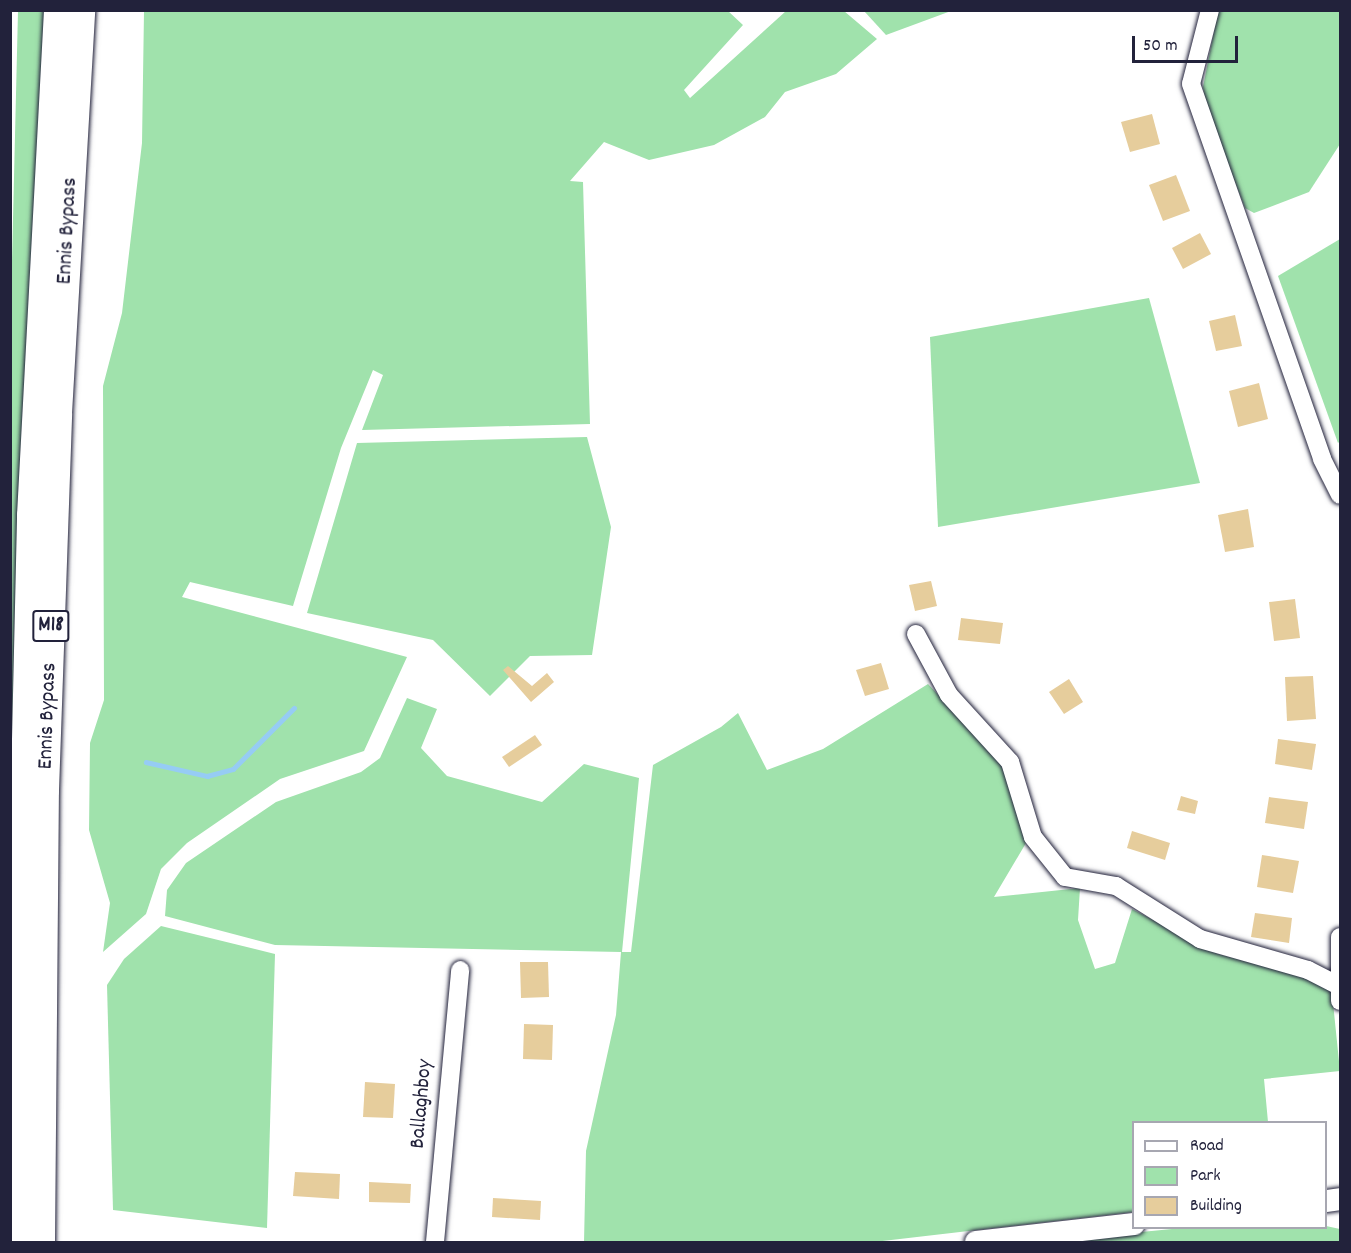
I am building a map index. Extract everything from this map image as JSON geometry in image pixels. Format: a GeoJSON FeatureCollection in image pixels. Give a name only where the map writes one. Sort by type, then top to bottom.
{"type":"FeatureCollection","features":[{"type":"Feature","properties":{"kind":"highway","name":"Ennis Bypass"},"geometry":{"type":"LineString","coordinates":[[20,1242],[19,1003],[30,515],[57,10]]}},
{"type":"Feature","properties":{"kind":"highway","name":"Ennis Bypass"},"geometry":{"type":"LineString","coordinates":[[41,1242],[45,790],[57,413],[81,10]]}},
{"type":"Feature","properties":{"kind":"main road"},"geometry":{"type":"LineString","coordinates":[[976,1242],[1132,1224]]}},
{"type":"Feature","properties":{"kind":"street"},"geometry":{"type":"LineString","coordinates":[[1210,10],[1191,84],[1322,459],[1341,495]]}},
{"type":"Feature","properties":{"kind":"street"},"geometry":{"type":"LineString","coordinates":[[916,634],[949,695],[1010,762],[1034,837],[1065,877],[1116,886],[1200,939],[1308,970],[1339,993]]}},
{"type":"Feature","properties":{"kind":"street"},"geometry":{"type":"LineString","coordinates":[[1339,993],[1341,937]]}},
{"type":"Feature","properties":{"kind":"street","name":"Ballaghboy"},"geometry":{"type":"LineString","coordinates":[[435,1242],[460,970]]}},
{"type":"Feature","properties":{"kind":"green space"},"geometry":{"type":"Polygon","coordinates":[[[58,10],[11,1008],[10,344],[18,11],[58,10]]]}},
{"type":"Feature","properties":{"kind":"green space"},"geometry":{"type":"Polygon","coordinates":[[[144,11],[728,11],[743,25],[684,90],[690,98],[786,11],[844,11],[877,39],[836,74],[785,92],[765,117],[714,145],[649,160],[604,142],[570,181],[583,182],[590,424],[362,430],[383,375],[373,370],[341,448],[293,606],[190,582],[182,597],[407,657],[364,751],[280,779],[187,843],[161,869],[146,914],[103,952],[110,903],[89,830],[90,743],[104,700],[103,386],[122,313],[142,143],[144,11]]]}},
{"type":"Feature","properties":{"kind":"green space"},"geometry":{"type":"Polygon","coordinates":[[[864,11],[951,11],[886,35],[864,11]]]}},
{"type":"Feature","properties":{"kind":"green space"},"geometry":{"type":"Polygon","coordinates":[[[1218,11],[1340,11],[1340,144],[1309,192],[1254,213],[1245,208],[1207,110],[1203,87],[1218,11]]]}},
{"type":"Feature","properties":{"kind":"green space"},"geometry":{"type":"Polygon","coordinates":[[[1340,239],[1340,441],[1338,443],[1278,276],[1340,239]]]}},
{"type":"Feature","properties":{"kind":"green space"},"geometry":{"type":"Polygon","coordinates":[[[1149,298],[1200,483],[938,527],[930,337],[1149,298]]]}},
{"type":"Feature","properties":{"kind":"green space"},"geometry":{"type":"Polygon","coordinates":[[[587,437],[611,527],[592,655],[530,656],[490,696],[433,640],[307,613],[357,443],[587,437]]]}},
{"type":"Feature","properties":{"kind":"green space"},"geometry":{"type":"Polygon","coordinates":[[[928,684],[1003,763],[1026,843],[994,897],[1080,888],[1078,920],[1095,969],[1115,963],[1132,909],[1218,954],[1309,977],[1332,993],[1340,1071],[1264,1079],[1268,1121],[1132,1121],[1132,1212],[874,1242],[584,1242],[586,1151],[616,1015],[621,952],[275,945],[165,916],[167,890],[186,863],[276,802],[361,772],[380,758],[407,698],[437,709],[421,748],[447,776],[542,802],[584,764],[639,778],[622,952],[631,952],[653,765],[721,727],[738,713],[767,770],[823,749],[928,684]]]}},
{"type":"Feature","properties":{"kind":"green space"},"geometry":{"type":"Polygon","coordinates":[[[161,926],[275,954],[267,1228],[113,1210],[107,985],[124,959],[161,926]]]}},
{"type":"Feature","properties":{"kind":"green space"},"geometry":{"type":"Polygon","coordinates":[[[1327,1226],[1340,1229],[1340,1242],[1040,1242],[1172,1229],[1327,1229],[1327,1226]]]}},
{"type":"Feature","properties":{"kind":"building"},"geometry":{"type":"Polygon","coordinates":[[[1152,114],[1160,144],[1130,152],[1121,122],[1152,114]]]}},
{"type":"Feature","properties":{"kind":"building"},"geometry":{"type":"Polygon","coordinates":[[[1176,175],[1190,211],[1163,221],[1149,185],[1176,175]]]}},
{"type":"Feature","properties":{"kind":"building"},"geometry":{"type":"Polygon","coordinates":[[[1200,233],[1211,254],[1183,269],[1172,248],[1200,233]]]}},
{"type":"Feature","properties":{"kind":"building"},"geometry":{"type":"Polygon","coordinates":[[[1235,315],[1242,346],[1216,351],[1209,321],[1235,315]]]}},
{"type":"Feature","properties":{"kind":"building"},"geometry":{"type":"Polygon","coordinates":[[[1259,383],[1268,419],[1238,427],[1229,391],[1259,383]]]}},
{"type":"Feature","properties":{"kind":"building"},"geometry":{"type":"Polygon","coordinates":[[[1248,509],[1254,547],[1225,552],[1218,515],[1248,509]]]}},
{"type":"Feature","properties":{"kind":"building"},"geometry":{"type":"Polygon","coordinates":[[[931,581],[937,606],[915,611],[909,585],[931,581]]]}},
{"type":"Feature","properties":{"kind":"building"},"geometry":{"type":"Polygon","coordinates":[[[1295,599],[1300,638],[1274,641],[1269,602],[1295,599]]]}},
{"type":"Feature","properties":{"kind":"building"},"geometry":{"type":"Polygon","coordinates":[[[961,618],[1003,623],[1000,644],[958,640],[961,618]]]}},
{"type":"Feature","properties":{"kind":"building"},"geometry":{"type":"Polygon","coordinates":[[[881,663],[889,689],[865,696],[856,670],[881,663]]]}},
{"type":"Feature","properties":{"kind":"building"},"geometry":{"type":"Polygon","coordinates":[[[508,666],[532,686],[547,673],[554,682],[531,702],[503,670],[508,666]]]}},
{"type":"Feature","properties":{"kind":"building"},"geometry":{"type":"Polygon","coordinates":[[[1313,676],[1316,719],[1287,721],[1285,677],[1313,676]]]}},
{"type":"Feature","properties":{"kind":"building"},"geometry":{"type":"Polygon","coordinates":[[[1069,679],[1083,702],[1064,714],[1049,692],[1069,679]]]}},
{"type":"Feature","properties":{"kind":"building"},"geometry":{"type":"Polygon","coordinates":[[[535,735],[542,745],[509,767],[502,757],[535,735]]]}},
{"type":"Feature","properties":{"kind":"building"},"geometry":{"type":"Polygon","coordinates":[[[1278,739],[1316,744],[1312,770],[1275,764],[1278,739]]]}},
{"type":"Feature","properties":{"kind":"building"},"geometry":{"type":"Polygon","coordinates":[[[1181,796],[1198,801],[1195,814],[1177,810],[1181,796]]]}},
{"type":"Feature","properties":{"kind":"building"},"geometry":{"type":"Polygon","coordinates":[[[1269,797],[1308,802],[1304,829],[1265,823],[1269,797]]]}},
{"type":"Feature","properties":{"kind":"building"},"geometry":{"type":"Polygon","coordinates":[[[1132,831],[1170,843],[1165,860],[1127,848],[1132,831]]]}},
{"type":"Feature","properties":{"kind":"building"},"geometry":{"type":"Polygon","coordinates":[[[1262,855],[1299,861],[1293,893],[1257,887],[1262,855]]]}},
{"type":"Feature","properties":{"kind":"building"},"geometry":{"type":"Polygon","coordinates":[[[1255,913],[1292,918],[1289,943],[1251,937],[1255,913]]]}},
{"type":"Feature","properties":{"kind":"building"},"geometry":{"type":"Polygon","coordinates":[[[520,962],[548,962],[549,997],[521,998],[520,962]]]}},
{"type":"Feature","properties":{"kind":"building"},"geometry":{"type":"Polygon","coordinates":[[[524,1024],[553,1025],[552,1060],[523,1059],[524,1024]]]}},
{"type":"Feature","properties":{"kind":"building"},"geometry":{"type":"Polygon","coordinates":[[[365,1082],[395,1084],[393,1118],[363,1117],[365,1082]]]}},
{"type":"Feature","properties":{"kind":"building"},"geometry":{"type":"Polygon","coordinates":[[[295,1172],[340,1174],[339,1199],[293,1196],[295,1172]]]}},
{"type":"Feature","properties":{"kind":"building"},"geometry":{"type":"Polygon","coordinates":[[[369,1182],[411,1184],[410,1203],[369,1202],[369,1182]]]}},
{"type":"Feature","properties":{"kind":"building"},"geometry":{"type":"Polygon","coordinates":[[[493,1198],[541,1201],[540,1220],[492,1217],[493,1198]]]}},
{"type":"Feature","properties":{"kind":"waterway"},"geometry":{"type":"LineString","coordinates":[[146,762],[207,776],[233,769],[294,708]]}}]}
